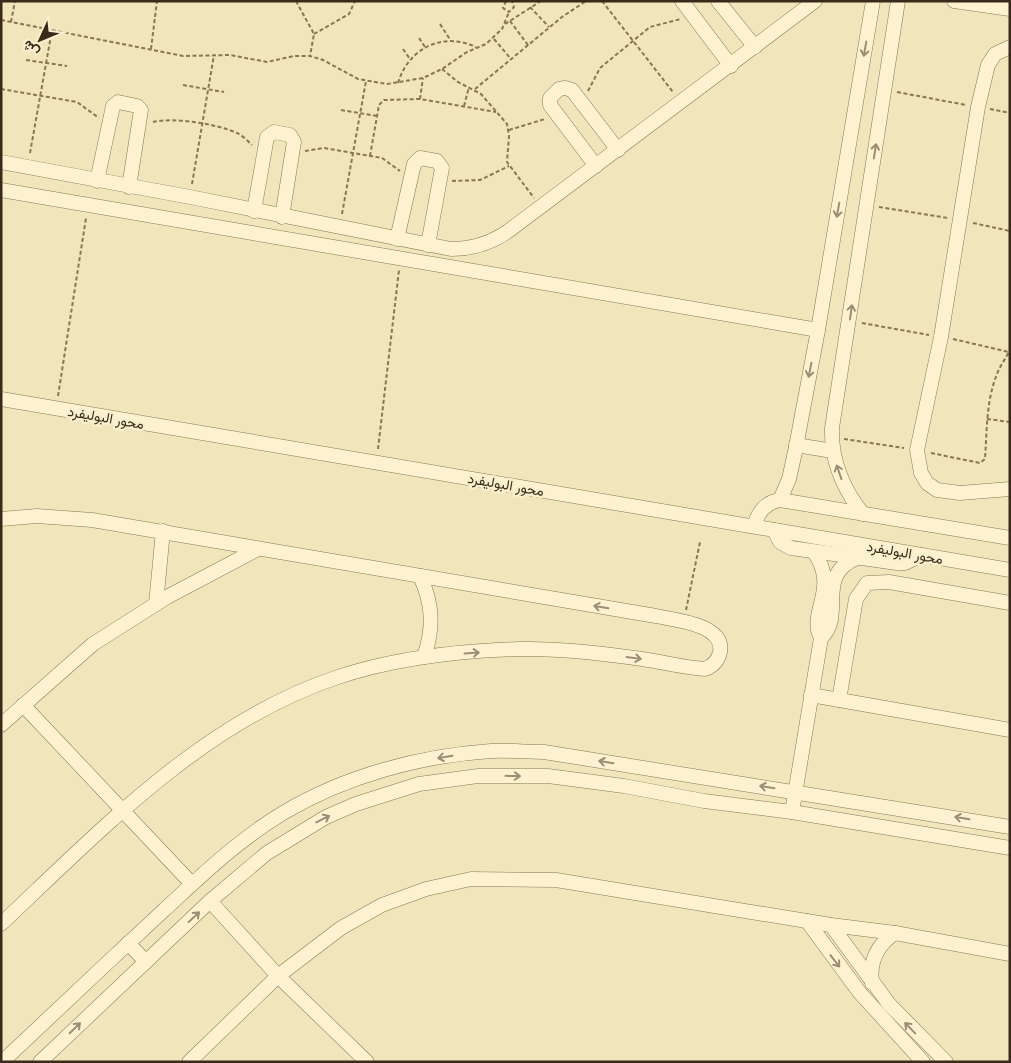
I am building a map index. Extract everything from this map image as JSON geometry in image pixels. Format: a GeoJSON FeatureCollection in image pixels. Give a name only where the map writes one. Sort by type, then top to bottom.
{"type":"FeatureCollection","features":[{"type":"Feature","properties":{"kind":"street"},"geometry":{"type":"LineString","coordinates":[[682,1],[731,66]]}},
{"type":"Feature","properties":{"kind":"street"},"geometry":{"type":"LineString","coordinates":[[718,1],[755,47]]}},
{"type":"Feature","properties":{"kind":"street"},"geometry":{"type":"LineString","coordinates":[[1,162],[190,197],[428,245],[451,249],[480,246],[498,238],[541,207],[815,1]]}},
{"type":"Feature","properties":{"kind":"street"},"geometry":{"type":"LineString","coordinates":[[780,500],[789,479],[818,330],[873,1]]}},
{"type":"Feature","properties":{"kind":"street"},"geometry":{"type":"LineString","coordinates":[[863,514],[843,484],[833,444],[898,1]]}},
{"type":"Feature","properties":{"kind":"street"},"geometry":{"type":"LineString","coordinates":[[954,1],[1010,9]]}},
{"type":"Feature","properties":{"kind":"street"},"geometry":{"type":"LineString","coordinates":[[1010,47],[995,54],[988,65],[978,107],[941,337],[918,450],[921,473],[928,483],[937,490],[952,493],[1010,488]]}},
{"type":"Feature","properties":{"kind":"street"},"geometry":{"type":"LineString","coordinates":[[596,166],[557,116],[549,102],[552,95],[559,90],[569,88],[618,150]]}},
{"type":"Feature","properties":{"kind":"street"},"geometry":{"type":"LineString","coordinates":[[97,181],[114,104],[118,102],[134,104],[141,110],[129,187]]}},
{"type":"Feature","properties":{"kind":"street"},"geometry":{"type":"LineString","coordinates":[[254,211],[267,137],[274,132],[292,136],[292,156],[282,217]]}},
{"type":"Feature","properties":{"kind":"street"},"geometry":{"type":"LineString","coordinates":[[397,239],[414,164],[420,158],[439,162],[442,168],[428,245]]}},
{"type":"Feature","properties":{"kind":"street"},"geometry":{"type":"LineString","coordinates":[[1,190],[818,330]]}},
{"type":"Feature","properties":{"kind":"street","name":"محور البوليفرد"},"geometry":{"type":"LineString","coordinates":[[1,399],[1010,570]]}},
{"type":"Feature","properties":{"kind":"street"},"geometry":{"type":"LineString","coordinates":[[796,445],[833,444]]}},
{"type":"Feature","properties":{"kind":"street"},"geometry":{"type":"LineString","coordinates":[[754,526],[763,509],[772,501],[780,500],[1010,538]]}},
{"type":"Feature","properties":{"kind":"street"},"geometry":{"type":"LineString","coordinates":[[1,519],[37,516],[92,520],[684,622],[708,629],[718,639],[720,652],[712,666],[705,670],[598,653],[519,649],[424,657],[350,673],[279,701],[200,750],[122,811],[1,924]]}},
{"type":"Feature","properties":{"kind":"street"},"geometry":{"type":"LineString","coordinates":[[774,530],[777,538],[783,545],[814,552],[897,563],[913,560],[922,555]]}},
{"type":"Feature","properties":{"kind":"street"},"geometry":{"type":"LineString","coordinates":[[156,604],[162,531]]}},
{"type":"Feature","properties":{"kind":"street"},"geometry":{"type":"LineString","coordinates":[[1,725],[93,644],[156,604],[258,549]]}},
{"type":"Feature","properties":{"kind":"street"},"geometry":{"type":"LineString","coordinates":[[814,552],[825,574],[826,610]]}},
{"type":"Feature","properties":{"kind":"street"},"geometry":{"type":"LineString","coordinates":[[792,812],[821,638],[817,625],[826,610],[835,575],[845,564],[856,558]]}},
{"type":"Feature","properties":{"kind":"street"},"geometry":{"type":"LineString","coordinates":[[420,576],[428,591],[432,616],[430,641],[424,657]]}},
{"type":"Feature","properties":{"kind":"street"},"geometry":{"type":"LineString","coordinates":[[839,700],[856,599],[867,583],[889,582],[1010,603]]}},
{"type":"Feature","properties":{"kind":"street"},"geometry":{"type":"LineString","coordinates":[[811,695],[1010,730]]}},
{"type":"Feature","properties":{"kind":"street"},"geometry":{"type":"LineString","coordinates":[[23,705],[192,884]]}},
{"type":"Feature","properties":{"kind":"street"},"geometry":{"type":"LineString","coordinates":[[2,1062],[192,884],[254,832],[282,813],[316,795],[380,771],[447,756],[493,751],[544,752],[1010,827]]}},
{"type":"Feature","properties":{"kind":"street"},"geometry":{"type":"LineString","coordinates":[[40,1062],[210,901],[266,852],[326,817],[387,793],[451,778],[548,776],[792,812],[1010,848]]}},
{"type":"Feature","properties":{"kind":"street"},"geometry":{"type":"LineString","coordinates":[[189,1062],[278,976],[341,928],[382,905],[426,889],[471,879],[556,880],[831,925],[895,933],[1010,954]]}},
{"type":"Feature","properties":{"kind":"street"},"geometry":{"type":"LineString","coordinates":[[210,901],[278,976],[367,1062]]}},
{"type":"Feature","properties":{"kind":"street"},"geometry":{"type":"LineString","coordinates":[[807,921],[860,993],[924,1062]]}},
{"type":"Feature","properties":{"kind":"street"},"geometry":{"type":"LineString","coordinates":[[831,925],[872,983],[904,1022],[946,1062]]}},
{"type":"Feature","properties":{"kind":"street"},"geometry":{"type":"LineString","coordinates":[[872,983],[873,958],[882,944],[895,933]]}},
{"type":"Feature","properties":{"kind":"street"},"geometry":{"type":"LineString","coordinates":[[128,943],[146,962]]}},
{"type":"Feature","properties":{"kind":"path"},"geometry":{"type":"LineString","coordinates":[[11,22],[14,1]]}},
{"type":"Feature","properties":{"kind":"path"},"geometry":{"type":"LineString","coordinates":[[151,49],[157,1]]}},
{"type":"Feature","properties":{"kind":"path"},"geometry":{"type":"LineString","coordinates":[[296,1],[314,34],[310,56]]}},
{"type":"Feature","properties":{"kind":"path"},"geometry":{"type":"LineString","coordinates":[[314,34],[349,14],[355,1]]}},
{"type":"Feature","properties":{"kind":"path"},"geometry":{"type":"LineString","coordinates":[[505,1],[503,8],[509,12]]}},
{"type":"Feature","properties":{"kind":"path"},"geometry":{"type":"LineString","coordinates":[[506,24],[509,12],[514,7],[512,1]]}},
{"type":"Feature","properties":{"kind":"path"},"geometry":{"type":"LineString","coordinates":[[1,20],[183,56],[238,56],[267,62],[294,56],[310,56],[323,60],[350,75],[366,81],[398,83],[423,78],[442,69],[458,57],[494,39],[506,24],[541,1]]}},
{"type":"Feature","properties":{"kind":"path"},"geometry":{"type":"LineString","coordinates":[[475,89],[549,28],[586,1]]}},
{"type":"Feature","properties":{"kind":"path"},"geometry":{"type":"LineString","coordinates":[[602,1],[682,102]]}},
{"type":"Feature","properties":{"kind":"path"},"geometry":{"type":"LineString","coordinates":[[530,7],[549,28]]}},
{"type":"Feature","properties":{"kind":"path"},"geometry":{"type":"LineString","coordinates":[[582,103],[600,68],[633,41],[656,24],[693,16]]}},
{"type":"Feature","properties":{"kind":"path"},"geometry":{"type":"LineString","coordinates":[[510,21],[528,45]]}},
{"type":"Feature","properties":{"kind":"path"},"geometry":{"type":"LineString","coordinates":[[440,24],[451,41]]}},
{"type":"Feature","properties":{"kind":"path"},"geometry":{"type":"LineString","coordinates":[[28,167],[52,30]]}},
{"type":"Feature","properties":{"kind":"path"},"geometry":{"type":"LineString","coordinates":[[419,38],[425,47]]}},
{"type":"Feature","properties":{"kind":"path"},"geometry":{"type":"LineString","coordinates":[[494,39],[511,59]]}},
{"type":"Feature","properties":{"kind":"path"},"geometry":{"type":"LineString","coordinates":[[398,83],[410,59],[425,47],[451,41],[477,48]]}},
{"type":"Feature","properties":{"kind":"path"},"geometry":{"type":"LineString","coordinates":[[403,49],[410,59]]}},
{"type":"Feature","properties":{"kind":"path"},"geometry":{"type":"LineString","coordinates":[[190,197],[214,55]]}},
{"type":"Feature","properties":{"kind":"path"},"geometry":{"type":"LineString","coordinates":[[26,60],[67,66]]}},
{"type":"Feature","properties":{"kind":"path"},"geometry":{"type":"LineString","coordinates":[[442,69],[458,82],[475,89],[497,112],[509,130],[506,156],[509,166],[541,207]]}},
{"type":"Feature","properties":{"kind":"path"},"geometry":{"type":"LineString","coordinates":[[420,99],[423,78]]}},
{"type":"Feature","properties":{"kind":"path"},"geometry":{"type":"LineString","coordinates":[[339,228],[366,81]]}},
{"type":"Feature","properties":{"kind":"path"},"geometry":{"type":"LineString","coordinates":[[183,85],[224,92]]}},
{"type":"Feature","properties":{"kind":"path"},"geometry":{"type":"LineString","coordinates":[[464,106],[469,86]]}},
{"type":"Feature","properties":{"kind":"path"},"geometry":{"type":"LineString","coordinates":[[1,89],[77,102],[108,126]]}},
{"type":"Feature","properties":{"kind":"path"},"geometry":{"type":"LineString","coordinates":[[884,89],[1010,113]]}},
{"type":"Feature","properties":{"kind":"path"},"geometry":{"type":"LineString","coordinates":[[370,156],[379,105],[384,100],[420,99],[497,112]]}},
{"type":"Feature","properties":{"kind":"path"},"geometry":{"type":"LineString","coordinates":[[341,110],[377,116]]}},
{"type":"Feature","properties":{"kind":"path"},"geometry":{"type":"LineString","coordinates":[[509,130],[529,122],[557,116]]}},
{"type":"Feature","properties":{"kind":"path"},"geometry":{"type":"LineString","coordinates":[[138,135],[153,122],[162,120],[202,124],[239,134],[264,154]]}},
{"type":"Feature","properties":{"kind":"path"},"geometry":{"type":"LineString","coordinates":[[292,156],[310,148],[320,147],[370,156],[389,161],[410,180]]}},
{"type":"Feature","properties":{"kind":"path"},"geometry":{"type":"LineString","coordinates":[[439,181],[480,180],[509,166]]}},
{"type":"Feature","properties":{"kind":"path"},"geometry":{"type":"LineString","coordinates":[[56,408],[88,204]]}},
{"type":"Feature","properties":{"kind":"path"},"geometry":{"type":"LineString","coordinates":[[867,205],[960,220],[1010,231]]}},
{"type":"Feature","properties":{"kind":"path"},"geometry":{"type":"LineString","coordinates":[[376,462],[400,258]]}},
{"type":"Feature","properties":{"kind":"path"},"geometry":{"type":"LineString","coordinates":[[833,444],[918,450],[983,462],[985,459],[987,419],[991,391],[997,372],[1009,351],[850,320]]}},
{"type":"Feature","properties":{"kind":"path"},"geometry":{"type":"LineString","coordinates":[[987,419],[1010,422]]}},
{"type":"Feature","properties":{"kind":"path"},"geometry":{"type":"LineString","coordinates":[[684,622],[700,542]]}}]}
